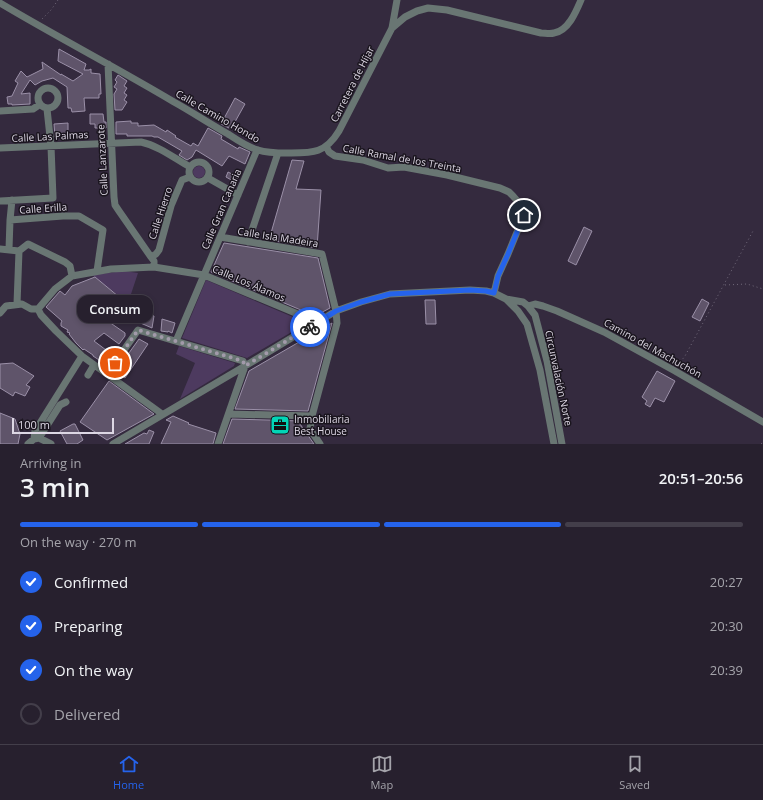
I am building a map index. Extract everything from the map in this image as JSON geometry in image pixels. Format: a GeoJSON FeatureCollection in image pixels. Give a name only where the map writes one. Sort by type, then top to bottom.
{"type":"FeatureCollection","features":[{"type":"Feature","properties":{"kind":"street"},"geometry":{"type":"LineString","coordinates":[[392,28],[397,0]]}},
{"type":"Feature","properties":{"kind":"street"},"geometry":{"type":"LineString","coordinates":[[392,28],[405,16],[428,8],[447,10],[541,34],[554,33],[562,30],[572,19],[581,0]]}},
{"type":"Feature","properties":{"kind":"street","name":"Calle Camino Hondo"},"geometry":{"type":"LineString","coordinates":[[0,4],[108,64],[240,142],[257,150],[278,153],[312,153],[326,146]]}},
{"type":"Feature","properties":{"kind":"street","name":"Carretera de Híjar"},"geometry":{"type":"LineString","coordinates":[[326,146],[335,138],[339,131],[392,28]]}},
{"type":"Feature","properties":{"kind":"street","name":"Calle Lanzarote"},"geometry":{"type":"LineString","coordinates":[[108,64],[115,205],[151,256],[154,261],[154,267]]}},
{"type":"Feature","properties":{"kind":"street"},"geometry":{"type":"LineString","coordinates":[[46,88],[52,89],[58,97],[58,101],[54,107],[47,109],[39,105],[37,98],[40,92],[46,88]]}},
{"type":"Feature","properties":{"kind":"street"},"geometry":{"type":"LineString","coordinates":[[0,111],[33,109],[39,105]]}},
{"type":"Feature","properties":{"kind":"street"},"geometry":{"type":"LineString","coordinates":[[0,201],[53,198],[51,146],[47,109]]}},
{"type":"Feature","properties":{"kind":"street","name":"Calle Las Palmas"},"geometry":{"type":"LineString","coordinates":[[0,148],[111,142],[141,142],[150,144],[190,167]]}},
{"type":"Feature","properties":{"kind":"street","name":"Calle Ramal de los Treinta"},"geometry":{"type":"LineString","coordinates":[[326,146],[329,152],[335,156],[363,160],[388,168],[404,167],[447,175],[500,188],[509,192],[520,204],[524,215],[498,276],[494,293]]}},
{"type":"Feature","properties":{"kind":"street","name":"Calle Gran Canaria"},"geometry":{"type":"LineString","coordinates":[[176,341],[257,150]]}},
{"type":"Feature","properties":{"kind":"street"},"geometry":{"type":"LineString","coordinates":[[248,242],[278,153]]}},
{"type":"Feature","properties":{"kind":"street"},"geometry":{"type":"LineString","coordinates":[[196,163],[206,164],[209,171],[208,178],[203,182],[197,183],[192,180],[190,177],[190,167],[196,163]]}},
{"type":"Feature","properties":{"kind":"street","name":"Calle Hierro"},"geometry":{"type":"LineString","coordinates":[[151,256],[156,254],[159,250],[171,206],[182,180],[190,177]]}},
{"type":"Feature","properties":{"kind":"street"},"geometry":{"type":"LineString","coordinates":[[208,178],[238,195]]}},
{"type":"Feature","properties":{"kind":"street","name":"Calle Erilla"},"geometry":{"type":"LineString","coordinates":[[9,249],[12,200]]}},
{"type":"Feature","properties":{"kind":"street","name":"Calle Erilla"},"geometry":{"type":"LineString","coordinates":[[10,220],[80,216],[103,230],[97,271]]}},
{"type":"Feature","properties":{"kind":"street","name":"Calle Isla Madeira"},"geometry":{"type":"LineString","coordinates":[[220,237],[322,254],[336,311]]}},
{"type":"Feature","properties":{"kind":"street"},"geometry":{"type":"LineString","coordinates":[[0,249],[19,251],[28,244],[65,262],[70,266],[72,276]]}},
{"type":"Feature","properties":{"kind":"street"},"geometry":{"type":"LineString","coordinates":[[17,304],[19,251]]}},
{"type":"Feature","properties":{"kind":"street","name":"Calle Los Álamos"},"geometry":{"type":"LineString","coordinates":[[38,309],[55,289],[72,276],[112,269],[154,267],[204,275],[317,322]]}},
{"type":"Feature","properties":{"kind":"street"},"geometry":{"type":"LineString","coordinates":[[113,444],[336,311],[361,302],[390,294],[470,290],[486,291],[506,299],[523,302],[528,306],[526,311],[527,324]]}},
{"type":"Feature","properties":{"kind":"street","name":"Circunvalación Norte"},"geometry":{"type":"LineString","coordinates":[[506,299],[518,310],[527,324],[540,370],[554,444]]}},
{"type":"Feature","properties":{"kind":"street"},"geometry":{"type":"LineString","coordinates":[[0,313],[6,306],[17,304],[22,304],[31,309],[38,309],[41,315],[82,356],[162,414]]}},
{"type":"Feature","properties":{"kind":"street","name":"Camino del Machuchón"},"geometry":{"type":"LineString","coordinates":[[528,306],[535,304],[550,308],[604,332],[763,422]]}},
{"type":"Feature","properties":{"kind":"street","name":"Circunvalación Norte"},"geometry":{"type":"LineString","coordinates":[[528,306],[535,315],[547,361],[562,444]]}},
{"type":"Feature","properties":{"kind":"street"},"geometry":{"type":"LineString","coordinates":[[320,444],[310,429],[312,416],[337,323],[336,311]]}},
{"type":"Feature","properties":{"kind":"street"},"geometry":{"type":"LineString","coordinates":[[107,374],[138,330],[243,361],[245,366],[218,444]]}},
{"type":"Feature","properties":{"kind":"street"},"geometry":{"type":"LineString","coordinates":[[36,439],[35,431],[82,356]]}},
{"type":"Feature","properties":{"kind":"street"},"geometry":{"type":"LineString","coordinates":[[88,375],[94,365]]}},
{"type":"Feature","properties":{"kind":"street"},"geometry":{"type":"LineString","coordinates":[[28,444],[36,439],[60,405],[66,402]]}},
{"type":"Feature","properties":{"kind":"street"},"geometry":{"type":"LineString","coordinates":[[228,414],[312,416]]}},
{"type":"Feature","properties":{"kind":"street"},"geometry":{"type":"LineString","coordinates":[[36,439],[51,444]]}},
{"type":"Feature","properties":{"kind":"path"},"geometry":{"type":"LineString","coordinates":[[36,25],[51,10],[58,0]]}},
{"type":"Feature","properties":{"kind":"path"},"geometry":{"type":"LineString","coordinates":[[675,371],[685,356],[753,231]]}},
{"type":"Feature","properties":{"kind":"path"},"geometry":{"type":"LineString","coordinates":[[724,285],[748,284],[763,289]]}},
{"type":"Feature","properties":{"kind":"shaded area"},"geometry":{"type":"Polygon","coordinates":[[[199,166],[203,168],[205,172],[203,176],[199,178],[195,176],[193,172],[195,168],[199,166]]]}},
{"type":"Feature","properties":{"kind":"shaded area"},"geometry":{"type":"Polygon","coordinates":[[[124,271],[138,273],[128,303],[92,275],[124,271]]]}},
{"type":"Feature","properties":{"kind":"shaded area"},"geometry":{"type":"Polygon","coordinates":[[[206,280],[307,323],[247,358],[182,338],[206,280]]]}},
{"type":"Feature","properties":{"kind":"shaded area"},"geometry":{"type":"Polygon","coordinates":[[[179,346],[235,363],[234,366],[180,399],[195,363],[176,354],[179,346]]]}},
{"type":"Feature","properties":{"kind":"building"},"geometry":{"type":"Polygon","coordinates":[[[59,49],[86,64],[84,70],[91,69],[91,73],[100,74],[101,94],[99,94],[99,98],[84,98],[85,111],[72,112],[71,108],[68,108],[67,87],[53,78],[35,85],[30,80],[21,94],[30,93],[30,104],[8,104],[7,97],[12,96],[18,83],[15,81],[21,71],[27,77],[43,69],[42,62],[73,81],[83,74],[58,61],[59,49]]]}},
{"type":"Feature","properties":{"kind":"building"},"geometry":{"type":"Polygon","coordinates":[[[118,75],[127,81],[124,86],[127,88],[124,93],[127,95],[124,100],[127,102],[122,110],[115,110],[114,94],[117,89],[114,87],[117,82],[115,80],[118,75]]]}},
{"type":"Feature","properties":{"kind":"building"},"geometry":{"type":"Polygon","coordinates":[[[235,98],[245,104],[231,129],[221,124],[235,98]]]}},
{"type":"Feature","properties":{"kind":"building"},"geometry":{"type":"Polygon","coordinates":[[[90,114],[103,114],[104,122],[106,122],[106,128],[95,128],[95,124],[90,124],[90,114]]]}},
{"type":"Feature","properties":{"kind":"building"},"geometry":{"type":"Polygon","coordinates":[[[131,121],[131,123],[138,123],[138,126],[154,125],[166,132],[167,130],[176,136],[175,137],[191,146],[193,143],[198,146],[208,128],[222,136],[221,139],[238,149],[239,147],[250,152],[245,164],[229,156],[222,166],[196,150],[192,157],[187,160],[179,155],[182,151],[158,137],[127,136],[127,134],[116,134],[116,122],[131,121]]]}},
{"type":"Feature","properties":{"kind":"building"},"geometry":{"type":"Polygon","coordinates":[[[68,123],[68,136],[55,137],[54,124],[68,123]]]}},
{"type":"Feature","properties":{"kind":"building"},"geometry":{"type":"Polygon","coordinates":[[[292,160],[304,161],[296,189],[321,190],[317,248],[269,240],[292,160]]]}},
{"type":"Feature","properties":{"kind":"building"},"geometry":{"type":"Polygon","coordinates":[[[228,172],[238,177],[235,182],[226,177],[228,172]]]}},
{"type":"Feature","properties":{"kind":"building"},"geometry":{"type":"Polygon","coordinates":[[[584,227],[592,231],[576,265],[568,261],[584,227]]]}},
{"type":"Feature","properties":{"kind":"building"},"geometry":{"type":"Polygon","coordinates":[[[224,243],[318,258],[330,308],[315,316],[211,272],[224,243]]]}},
{"type":"Feature","properties":{"kind":"building"},"geometry":{"type":"Polygon","coordinates":[[[95,277],[124,301],[132,298],[116,318],[99,315],[125,333],[125,336],[119,344],[104,333],[94,341],[110,353],[104,361],[99,360],[84,349],[83,350],[69,334],[70,333],[67,332],[68,330],[61,326],[62,321],[46,307],[60,291],[65,295],[72,286],[95,277]]]}},
{"type":"Feature","properties":{"kind":"building"},"geometry":{"type":"Polygon","coordinates":[[[702,299],[709,303],[700,321],[692,317],[702,299]]]}},
{"type":"Feature","properties":{"kind":"building"},"geometry":{"type":"Polygon","coordinates":[[[425,300],[435,300],[436,324],[426,324],[425,300]]]}},
{"type":"Feature","properties":{"kind":"building"},"geometry":{"type":"Polygon","coordinates":[[[128,309],[154,316],[152,328],[136,321],[136,323],[125,319],[128,309]]]}},
{"type":"Feature","properties":{"kind":"building"},"geometry":{"type":"Polygon","coordinates":[[[162,319],[175,323],[172,333],[168,331],[161,331],[162,319]]]}},
{"type":"Feature","properties":{"kind":"building"},"geometry":{"type":"Polygon","coordinates":[[[332,323],[308,411],[235,409],[249,371],[332,323]]]}},
{"type":"Feature","properties":{"kind":"building"},"geometry":{"type":"Polygon","coordinates":[[[139,339],[148,344],[125,378],[116,371],[139,339]]]}},
{"type":"Feature","properties":{"kind":"building"},"geometry":{"type":"Polygon","coordinates":[[[13,363],[34,376],[26,385],[30,387],[25,396],[15,392],[13,396],[0,388],[0,364],[13,363]]]}},
{"type":"Feature","properties":{"kind":"building"},"geometry":{"type":"Polygon","coordinates":[[[657,371],[675,381],[664,402],[655,398],[650,407],[645,404],[647,401],[642,397],[657,371]]]}},
{"type":"Feature","properties":{"kind":"building"},"geometry":{"type":"Polygon","coordinates":[[[109,381],[154,414],[107,440],[80,422],[109,381]]]}},
{"type":"Feature","properties":{"kind":"building"},"geometry":{"type":"Polygon","coordinates":[[[0,413],[15,419],[20,434],[18,444],[0,444],[0,413]]]}},
{"type":"Feature","properties":{"kind":"building"},"geometry":{"type":"Polygon","coordinates":[[[173,416],[189,423],[188,424],[216,433],[213,444],[161,444],[171,422],[166,420],[173,416]]]}},
{"type":"Feature","properties":{"kind":"building"},"geometry":{"type":"Polygon","coordinates":[[[232,419],[301,421],[300,424],[314,444],[223,444],[232,419]]]}},
{"type":"Feature","properties":{"kind":"building"},"geometry":{"type":"Polygon","coordinates":[[[75,424],[83,440],[77,444],[67,444],[60,431],[75,424]]]}},
{"type":"Feature","properties":{"kind":"building"},"geometry":{"type":"Polygon","coordinates":[[[149,430],[154,432],[149,444],[125,444],[144,433],[147,434],[149,430]]]}},
{"type":"Feature","properties":{"kind":"way so far"},"geometry":{"type":"LineString","coordinates":[[115,363],[138,330],[243,361],[245,366],[310,327]]}},
{"type":"Feature","properties":{"kind":"place","name":"Consum"},"geometry":{"type":"Point","coordinates":[115,363]}},
{"type":"Feature","properties":{"kind":"place","name":"Inmobiliaria Best House"},"geometry":{"type":"Point","coordinates":[280,425]}},
{"type":"Feature","properties":{"kind":"route"},"geometry":{"type":"LineString","coordinates":[[310,327],[336,311],[390,294],[470,290],[494,293],[498,276],[524,215]]}}]}
